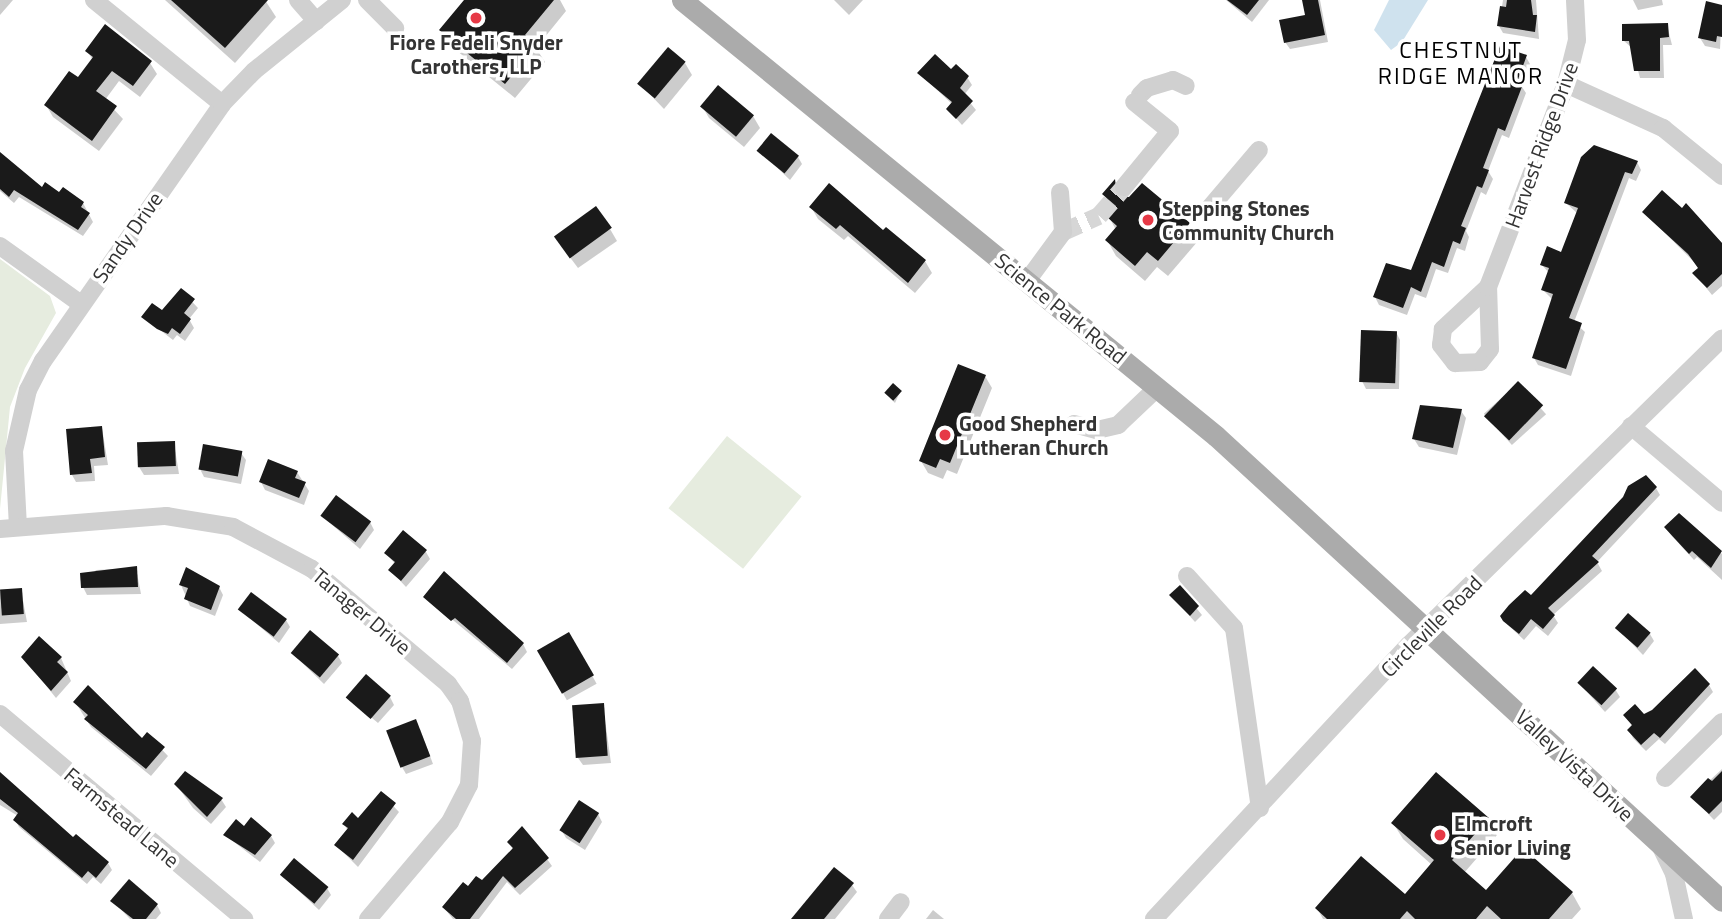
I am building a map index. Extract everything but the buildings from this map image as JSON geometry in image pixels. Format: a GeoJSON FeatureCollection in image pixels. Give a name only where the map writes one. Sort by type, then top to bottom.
{"type":"FeatureCollection","features":[{"type":"Feature","properties":{"kind":"main road","name":"Science Park Road"},"geometry":{"type":"LineString","coordinates":[[682,0],[1158,387],[1430,628]]}},
{"type":"Feature","properties":{"kind":"main road","name":"Valley Vista Drive"},"geometry":{"type":"LineString","coordinates":[[1430,628],[1722,901]]}},
{"type":"Feature","properties":{"kind":"street"},"geometry":{"type":"LineString","coordinates":[[94,0],[222,104]]}},
{"type":"Feature","properties":{"kind":"street"},"geometry":{"type":"LineString","coordinates":[[298,0],[316,21]]}},
{"type":"Feature","properties":{"kind":"street","name":"Sandy Drive"},"geometry":{"type":"LineString","coordinates":[[9,528],[18,423],[43,361],[222,104],[254,71],[342,0]]}},
{"type":"Feature","properties":{"kind":"street"},"geometry":{"type":"LineString","coordinates":[[367,0],[395,28]]}},
{"type":"Feature","properties":{"kind":"street","name":"Harvest Ridge Drive"},"geometry":{"type":"LineString","coordinates":[[1488,287],[1566,83],[1577,40],[1575,0]]}},
{"type":"Feature","properties":{"kind":"street"},"geometry":{"type":"LineString","coordinates":[[1124,187],[1170,131],[1137,98],[1147,88],[1173,80],[1186,86]]}},
{"type":"Feature","properties":{"kind":"street"},"geometry":{"type":"LineString","coordinates":[[1566,83],[1663,128],[1722,176]]}},
{"type":"Feature","properties":{"kind":"street"},"geometry":{"type":"LineString","coordinates":[[1207,211],[1259,149]]}},
{"type":"Feature","properties":{"kind":"street"},"geometry":{"type":"LineString","coordinates":[[1027,281],[1063,232],[1060,192]]}},
{"type":"Feature","properties":{"kind":"street"},"geometry":{"type":"LineString","coordinates":[[0,246],[81,304]]}},
{"type":"Feature","properties":{"kind":"street","name":"Circleville Road"},"geometry":{"type":"LineString","coordinates":[[1154,919],[1430,628],[1631,426],[1722,339]]}},
{"type":"Feature","properties":{"kind":"street"},"geometry":{"type":"LineString","coordinates":[[1074,424],[1097,430],[1118,425],[1158,387]]}},
{"type":"Feature","properties":{"kind":"street"},"geometry":{"type":"LineString","coordinates":[[1631,426],[1722,503]]}},
{"type":"Feature","properties":{"kind":"street","name":"Tanager Drive"},"geometry":{"type":"LineString","coordinates":[[9,528],[166,516],[233,527],[312,569],[448,684],[460,701],[472,741],[469,785],[450,822],[368,919]]}},
{"type":"Feature","properties":{"kind":"street"},"geometry":{"type":"LineString","coordinates":[[1187,576],[1234,628],[1260,808]]}},
{"type":"Feature","properties":{"kind":"street","name":"Farmstead Lane"},"geometry":{"type":"LineString","coordinates":[[0,714],[244,919]]}},
{"type":"Feature","properties":{"kind":"street"},"geometry":{"type":"LineString","coordinates":[[1665,778],[1722,722]]}},
{"type":"Feature","properties":{"kind":"street"},"geometry":{"type":"LineString","coordinates":[[1660,844],[1674,874],[1684,919]]}},
{"type":"Feature","properties":{"kind":"street"},"geometry":{"type":"LineString","coordinates":[[888,919],[901,902]]}},
{"type":"Feature","properties":{"kind":"shaded area"},"geometry":{"type":"Polygon","coordinates":[[[0,259],[50,296],[56,313],[25,368],[10,407],[0,509],[0,259]]]}},
{"type":"Feature","properties":{"kind":"shaded area"},"geometry":{"type":"Polygon","coordinates":[[[727,436],[802,496],[743,569],[668,508],[727,436]]]}},
{"type":"Feature","properties":{"kind":"water"},"geometry":{"type":"Polygon","coordinates":[[[1389,0],[1428,0],[1402,42],[1391,50],[1374,30],[1389,0]]]}},
{"type":"Feature","properties":{"kind":"tunnel"},"geometry":{"type":"LineString","coordinates":[[1063,232],[1099,216],[1124,187]]}},
{"type":"Feature","properties":{"kind":"place","name":"Fiore Fedeli Snyder Carothers, LLP"},"geometry":{"type":"Point","coordinates":[476,18]}},
{"type":"Feature","properties":{"kind":"place","name":"Stepping Stones Community Church"},"geometry":{"type":"Point","coordinates":[1148,220]}},
{"type":"Feature","properties":{"kind":"place","name":"Good Shepherd Lutheran Church"},"geometry":{"type":"Point","coordinates":[945,435]}},
{"type":"Feature","properties":{"kind":"place","name":"Elmcroft Senior Living"},"geometry":{"type":"Point","coordinates":[1440,835]}},
{"type":"Feature","properties":{"kind":"district","name":"CHESTNUT RIDGE MANOR"},"geometry":{"type":"Point","coordinates":[1461,63]}}]}
